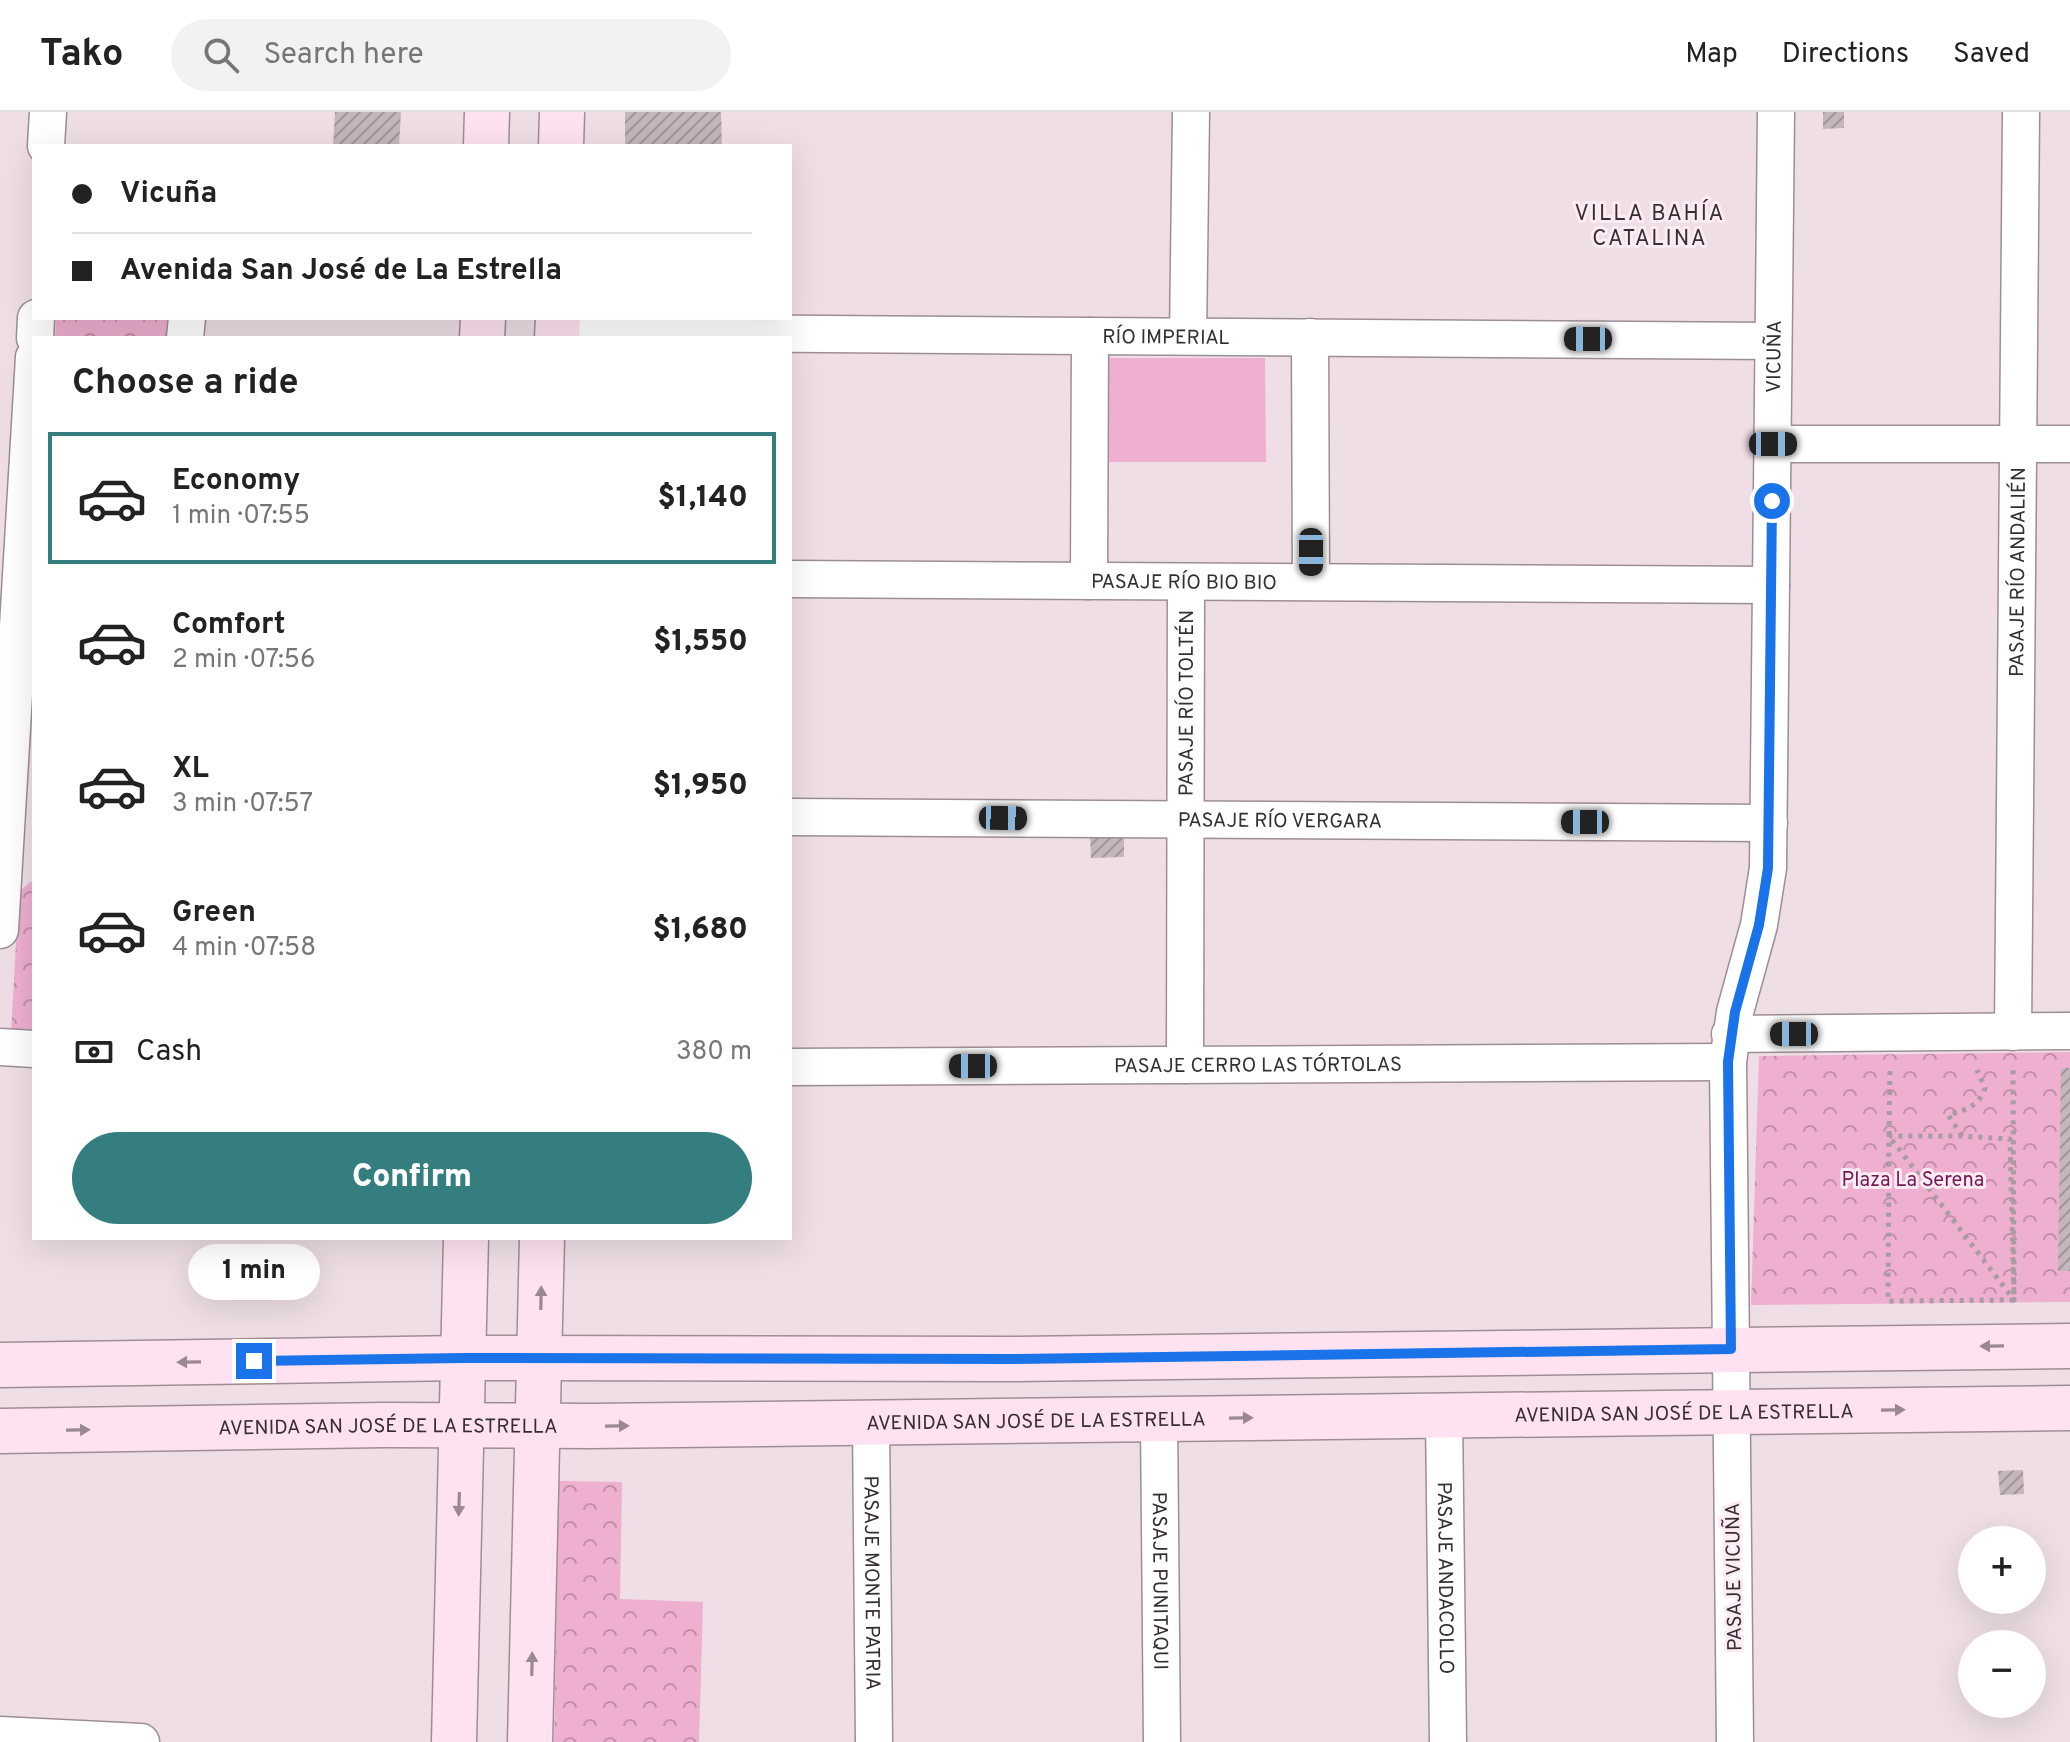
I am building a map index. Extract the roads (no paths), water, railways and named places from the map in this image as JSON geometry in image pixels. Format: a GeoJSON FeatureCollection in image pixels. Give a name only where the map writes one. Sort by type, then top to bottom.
{"type":"FeatureCollection","features":[{"type":"Feature","properties":{"kind":"main road"},"geometry":{"type":"LineString","coordinates":[[486,144],[487,112]]}},
{"type":"Feature","properties":{"kind":"main road"},"geometry":{"type":"LineString","coordinates":[[561,144],[562,112]]}},
{"type":"Feature","properties":{"kind":"main road"},"geometry":{"type":"LineString","coordinates":[[454,1742],[466,1240]]}},
{"type":"Feature","properties":{"kind":"main road"},"geometry":{"type":"LineString","coordinates":[[530,1742],[542,1240]]}},
{"type":"Feature","properties":{"kind":"main road"},"geometry":{"type":"LineString","coordinates":[[0,1365],[463,1358],[1012,1359],[2070,1346]]}},
{"type":"Feature","properties":{"kind":"main road","name":"AVENIDA SAN JOSÉ DE LA ESTRELLA"},"geometry":{"type":"LineString","coordinates":[[0,1431],[2070,1408]]}},
{"type":"Feature","properties":{"kind":"street"},"geometry":{"type":"LineString","coordinates":[[46,144],[48,112]]}},
{"type":"Feature","properties":{"kind":"street"},"geometry":{"type":"LineString","coordinates":[[1188,336],[1191,112]]}},
{"type":"Feature","properties":{"kind":"street","name":"VICUÑA"},"geometry":{"type":"LineString","coordinates":[[1731,1412],[1729,1048],[1759,925],[1768,868],[1776,112]]}},
{"type":"Feature","properties":{"kind":"street","name":"PASAJE RÍO ANDALIÉN"},"geometry":{"type":"LineString","coordinates":[[2013,1032],[2021,112]]}},
{"type":"Feature","properties":{"kind":"street","name":"RÍO IMPERIAL"},"geometry":{"type":"LineString","coordinates":[[558,329],[1773,341]]}},
{"type":"Feature","properties":{"kind":"street"},"geometry":{"type":"LineString","coordinates":[[1089,581],[1090,336]]}},
{"type":"Feature","properties":{"kind":"street"},"geometry":{"type":"LineString","coordinates":[[1310,337],[1311,582]]}},
{"type":"Feature","properties":{"kind":"street"},"geometry":{"type":"LineString","coordinates":[[0,930],[19,870],[16,701],[32,420]]}},
{"type":"Feature","properties":{"kind":"street"},"geometry":{"type":"LineString","coordinates":[[1773,444],[2070,444]]}},
{"type":"Feature","properties":{"kind":"street","name":"PASAJE RÍO BIO BIO"},"geometry":{"type":"LineString","coordinates":[[792,579],[1771,585]]}},
{"type":"Feature","properties":{"kind":"street","name":"PASAJE RÍO TOLTÉN"},"geometry":{"type":"LineString","coordinates":[[1185,1065],[1186,582]]}},
{"type":"Feature","properties":{"kind":"street","name":"PASAJE RÍO VERGARA"},"geometry":{"type":"LineString","coordinates":[[792,817],[1769,823]]}},
{"type":"Feature","properties":{"kind":"street","name":"PASAJE CERRO LAS TÓRTOLAS"},"geometry":{"type":"LineString","coordinates":[[792,1067],[1185,1065],[1729,1048],[1890,1033],[2070,1031]]}},
{"type":"Feature","properties":{"kind":"street"},"geometry":{"type":"LineString","coordinates":[[0,1047],[32,1049]]}},
{"type":"Feature","properties":{"kind":"street","name":"PASAJE VICUÑA"},"geometry":{"type":"LineString","coordinates":[[1731,1412],[1735,1742]]}},
{"type":"Feature","properties":{"kind":"street","name":"PASAJE ANDACOLLO"},"geometry":{"type":"LineString","coordinates":[[1444,1416],[1448,1742]]}},
{"type":"Feature","properties":{"kind":"street","name":"PASAJE PUNITAQUI"},"geometry":{"type":"LineString","coordinates":[[1159,1419],[1162,1742]]}},
{"type":"Feature","properties":{"kind":"street","name":"PASAJE MONTE PATRIA"},"geometry":{"type":"LineString","coordinates":[[871,1423],[874,1742]]}},
{"type":"Feature","properties":{"kind":"street"},"geometry":{"type":"LineString","coordinates":[[0,1735],[141,1742]]}},
{"type":"Feature","properties":{"kind":"district","name":"VILLA BAHÍA CATALINA"},"geometry":{"type":"Point","coordinates":[1650,224]}},
{"type":"Feature","properties":{"kind":"park label","name":"Plaza La Serena"},"geometry":{"type":"Point","coordinates":[1913,1179]}}]}
